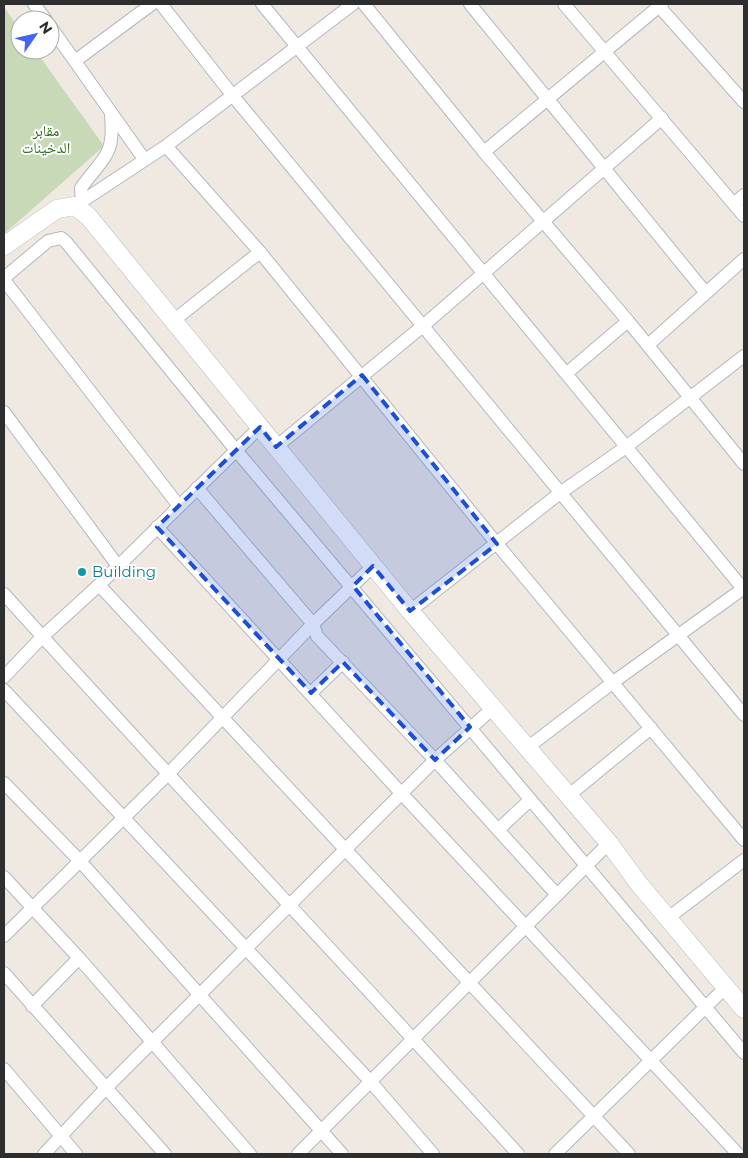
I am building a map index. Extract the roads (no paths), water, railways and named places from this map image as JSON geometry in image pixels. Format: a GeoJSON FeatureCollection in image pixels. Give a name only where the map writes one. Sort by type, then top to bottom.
{"type":"FeatureCollection","features":[{"type":"Feature","properties":{"kind":"street"},"geometry":{"type":"LineString","coordinates":[[75,61],[152,4]]}},
{"type":"Feature","properties":{"kind":"street"},"geometry":{"type":"LineString","coordinates":[[161,4],[233,96],[744,714]]}},
{"type":"Feature","properties":{"kind":"street"},"geometry":{"type":"LineString","coordinates":[[262,4],[744,589],[612,683],[527,748]]}},
{"type":"Feature","properties":{"kind":"street"},"geometry":{"type":"LineString","coordinates":[[4,246],[57,209],[79,203],[166,146],[353,4]]}},
{"type":"Feature","properties":{"kind":"street"},"geometry":{"type":"LineString","coordinates":[[364,4],[484,152],[648,345],[744,464]]}},
{"type":"Feature","properties":{"kind":"street"},"geometry":{"type":"LineString","coordinates":[[470,4],[706,292]]}},
{"type":"Feature","properties":{"kind":"street"},"geometry":{"type":"LineString","coordinates":[[564,4],[744,216]]}},
{"type":"Feature","properties":{"kind":"street"},"geometry":{"type":"LineString","coordinates":[[484,152],[660,5],[744,102]]}},
{"type":"Feature","properties":{"kind":"street"},"geometry":{"type":"LineString","coordinates":[[60,40],[111,115],[144,159]]}},
{"type":"Feature","properties":{"kind":"street"},"geometry":{"type":"LineString","coordinates":[[111,115],[113,137],[106,158],[81,188],[79,203],[88,216],[410,611],[609,843],[744,1010]]}},
{"type":"Feature","properties":{"kind":"street"},"geometry":{"type":"LineString","coordinates":[[276,447],[424,325],[662,118]]}},
{"type":"Feature","properties":{"kind":"street"},"geometry":{"type":"LineString","coordinates":[[166,146],[260,252],[362,375],[497,544],[744,840]]}},
{"type":"Feature","properties":{"kind":"street"},"geometry":{"type":"LineString","coordinates":[[734,204],[744,195]]}},
{"type":"Feature","properties":{"kind":"street"},"geometry":{"type":"LineString","coordinates":[[179,506],[4,279],[48,241],[61,238],[235,449],[744,1053]]}},
{"type":"Feature","properties":{"kind":"street"},"geometry":{"type":"LineString","coordinates":[[173,321],[260,252]]}},
{"type":"Feature","properties":{"kind":"street"},"geometry":{"type":"LineString","coordinates":[[648,345],[744,259]]}},
{"type":"Feature","properties":{"kind":"street"},"geometry":{"type":"LineString","coordinates":[[567,372],[628,321]]}},
{"type":"Feature","properties":{"kind":"street"},"geometry":{"type":"LineString","coordinates":[[410,611],[560,493],[626,448],[744,356]]}},
{"type":"Feature","properties":{"kind":"street"},"geometry":{"type":"LineString","coordinates":[[4,412],[118,566]]}},
{"type":"Feature","properties":{"kind":"street"},"geometry":{"type":"LineString","coordinates":[[4,677],[42,636],[118,566],[235,449],[260,427]]}},
{"type":"Feature","properties":{"kind":"street"},"geometry":{"type":"LineString","coordinates":[[197,488],[313,624],[317,636],[499,829],[556,894]]}},
{"type":"Feature","properties":{"kind":"street"},"geometry":{"type":"LineString","coordinates":[[157,527],[402,794],[738,1154]]}},
{"type":"Feature","properties":{"kind":"street"},"geometry":{"type":"LineString","coordinates":[[4,936],[122,817],[168,774],[313,624],[373,566]]}},
{"type":"Feature","properties":{"kind":"street"},"geometry":{"type":"LineString","coordinates":[[99,584],[630,1154]]}},
{"type":"Feature","properties":{"kind":"street"},"geometry":{"type":"LineString","coordinates":[[4,594],[518,1154]]}},
{"type":"Feature","properties":{"kind":"street"},"geometry":{"type":"LineString","coordinates":[[311,694],[343,662]]}},
{"type":"Feature","properties":{"kind":"street"},"geometry":{"type":"LineString","coordinates":[[4,690],[248,949],[370,1081],[433,1154]]}},
{"type":"Feature","properties":{"kind":"street"},"geometry":{"type":"LineString","coordinates":[[44,1154],[106,1088],[154,1043],[435,760],[492,708]]}},
{"type":"Feature","properties":{"kind":"street"},"geometry":{"type":"LineString","coordinates":[[568,796],[651,728]]}},
{"type":"Feature","properties":{"kind":"street"},"geometry":{"type":"LineString","coordinates":[[4,783],[79,860],[342,1154]]}},
{"type":"Feature","properties":{"kind":"street"},"geometry":{"type":"LineString","coordinates":[[499,829],[530,800]]}},
{"type":"Feature","properties":{"kind":"street"},"geometry":{"type":"LineString","coordinates":[[298,1154],[609,843]]}},
{"type":"Feature","properties":{"kind":"street"},"geometry":{"type":"LineString","coordinates":[[668,918],[744,860]]}},
{"type":"Feature","properties":{"kind":"street"},"geometry":{"type":"LineString","coordinates":[[4,877],[79,958],[250,1154]]}},
{"type":"Feature","properties":{"kind":"street"},"geometry":{"type":"LineString","coordinates":[[32,1006],[79,958]]}},
{"type":"Feature","properties":{"kind":"street"},"geometry":{"type":"LineString","coordinates":[[4,973],[165,1154]]}},
{"type":"Feature","properties":{"kind":"street"},"geometry":{"type":"LineString","coordinates":[[554,1154],[704,1006],[726,987]]}},
{"type":"Feature","properties":{"kind":"street"},"geometry":{"type":"LineString","coordinates":[[4,1069],[76,1154]]}},
{"type":"Feature","properties":{"kind":"place","name":"Building"},"geometry":{"type":"Point","coordinates":[82,572]}},
{"type":"Feature","properties":{"kind":"park label","name":"مقابر الدخينات"},"geometry":{"type":"Point","coordinates":[46,140]}}]}
